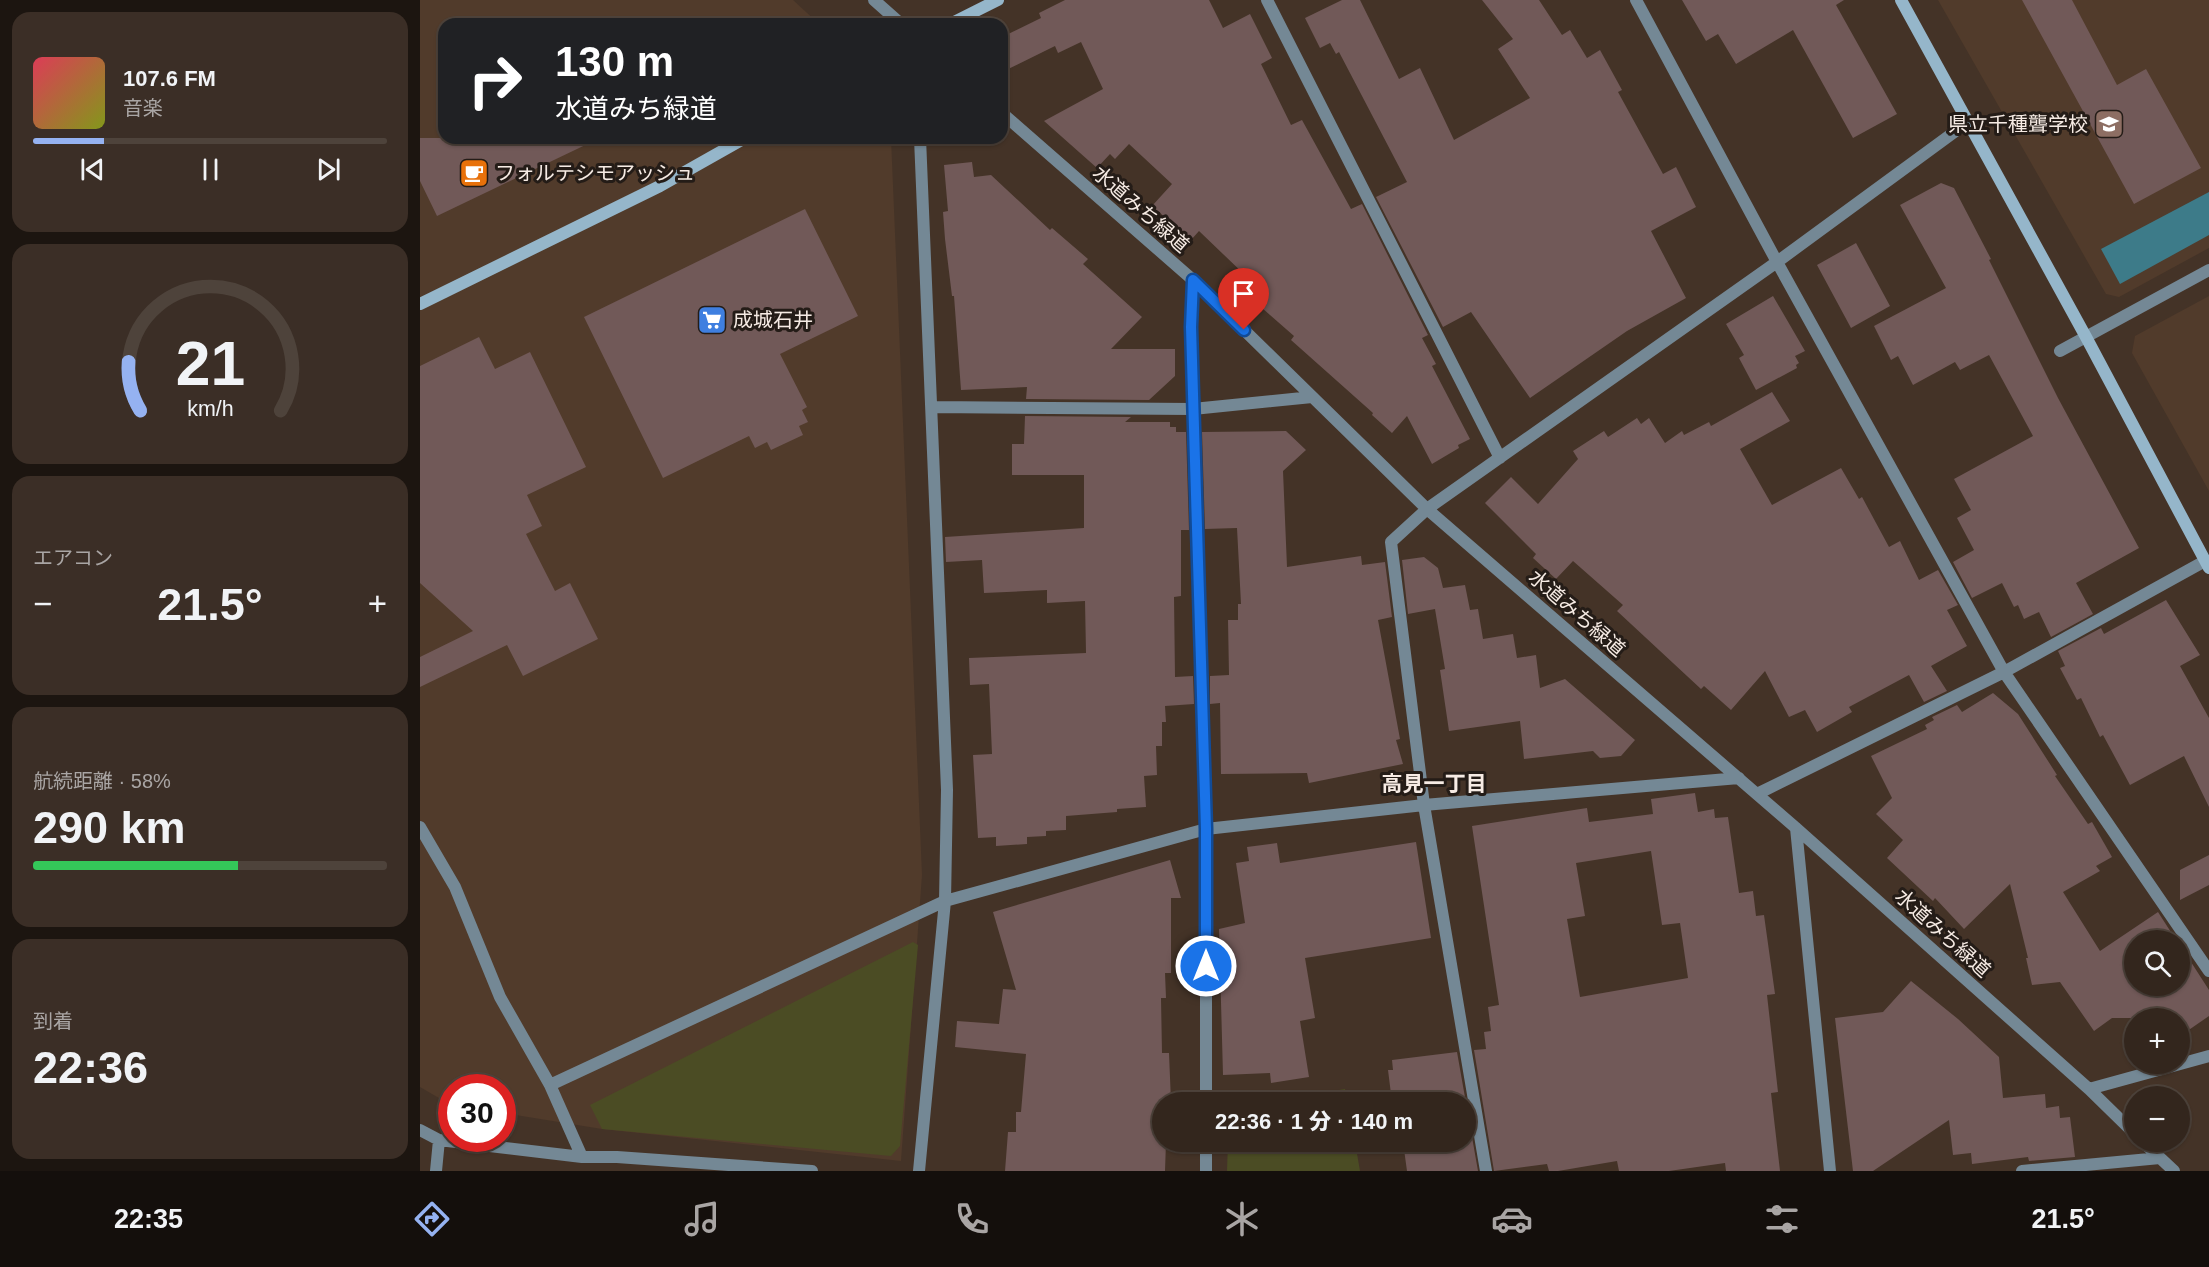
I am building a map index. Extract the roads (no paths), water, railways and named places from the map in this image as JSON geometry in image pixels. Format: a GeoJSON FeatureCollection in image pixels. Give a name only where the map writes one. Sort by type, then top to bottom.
{"type":"FeatureCollection","features":[{"type":"Feature","properties":{"kind":"street"},"geometry":{"type":"LineString","coordinates":[[874,0],[894,18]]}},
{"type":"Feature","properties":{"kind":"street"},"geometry":{"type":"LineString","coordinates":[[962,18],[998,0]]}},
{"type":"Feature","properties":{"kind":"street"},"geometry":{"type":"LineString","coordinates":[[1267,0],[1500,458]]}},
{"type":"Feature","properties":{"kind":"street"},"geometry":{"type":"LineString","coordinates":[[1636,0],[2004,672],[2209,971]]}},
{"type":"Feature","properties":{"kind":"street"},"geometry":{"type":"LineString","coordinates":[[1757,794],[2004,672],[2207,564],[2086,337],[1901,0]]}},
{"type":"Feature","properties":{"kind":"street","name":"水道みち緑道"},"geometry":{"type":"LineString","coordinates":[[1008,117],[1193,280],[1427,509],[1796,828],[2089,1089],[2124,1123]]}},
{"type":"Feature","properties":{"kind":"street"},"geometry":{"type":"LineString","coordinates":[[1486,1171],[1424,805],[1391,542],[1427,509],[1778,262],[1968,122]]}},
{"type":"Feature","properties":{"kind":"street"},"geometry":{"type":"LineString","coordinates":[[420,304],[660,186],[734,144]]}},
{"type":"Feature","properties":{"kind":"street"},"geometry":{"type":"LineString","coordinates":[[919,1171],[945,901],[946,790],[921,144]]}},
{"type":"Feature","properties":{"kind":"street"},"geometry":{"type":"LineString","coordinates":[[2060,351],[2209,270]]}},
{"type":"Feature","properties":{"kind":"street"},"geometry":{"type":"LineString","coordinates":[[1193,280],[1191,327],[1206,829],[1206,1092]]}},
{"type":"Feature","properties":{"kind":"street"},"geometry":{"type":"LineString","coordinates":[[932,407],[1193,409],[1312,397]]}},
{"type":"Feature","properties":{"kind":"street"},"geometry":{"type":"LineString","coordinates":[[550,1085],[945,901],[1206,829],[1424,805],[1739,778]]}},
{"type":"Feature","properties":{"kind":"street"},"geometry":{"type":"LineString","coordinates":[[420,827],[455,887],[500,997],[550,1085],[582,1156]]}},
{"type":"Feature","properties":{"kind":"street"},"geometry":{"type":"LineString","coordinates":[[1796,828],[1830,1171]]}},
{"type":"Feature","properties":{"kind":"street"},"geometry":{"type":"LineString","coordinates":[[2089,1089],[2209,1056]]}},
{"type":"Feature","properties":{"kind":"street"},"geometry":{"type":"LineString","coordinates":[[420,1130],[438,1139]]}},
{"type":"Feature","properties":{"kind":"street"},"geometry":{"type":"LineString","coordinates":[[516,1149],[582,1156],[812,1171]]}},
{"type":"Feature","properties":{"kind":"street"},"geometry":{"type":"LineString","coordinates":[[436,1171],[438,1150]]}},
{"type":"Feature","properties":{"kind":"street"},"geometry":{"type":"LineString","coordinates":[[1206,1152],[1206,1171]]}},
{"type":"Feature","properties":{"kind":"street"},"geometry":{"type":"LineString","coordinates":[[2154,1152],[2174,1171]]}},
{"type":"Feature","properties":{"kind":"street"},"geometry":{"type":"LineString","coordinates":[[617,1157],[617,1171]]}},
{"type":"Feature","properties":{"kind":"street"},"geometry":{"type":"LineString","coordinates":[[2022,1171],[2160,1158]]}},
{"type":"Feature","properties":{"kind":"water"},"geometry":{"type":"Polygon","coordinates":[[[2209,192],[2209,235],[2120,284],[2101,249],[2209,192]]]}},
{"type":"Feature","properties":{"kind":"place","name":"県立千種聾学校"},"geometry":{"type":"Point","coordinates":[2109,124]}},
{"type":"Feature","properties":{"kind":"place","name":"フォルテシモアッシュ"},"geometry":{"type":"Point","coordinates":[474,173]}},
{"type":"Feature","properties":{"kind":"place","name":"成城石井"},"geometry":{"type":"Point","coordinates":[712,320]}},
{"type":"Feature","properties":{"kind":"district","name":"高見一丁目"},"geometry":{"type":"Point","coordinates":[1434,784]}}]}
